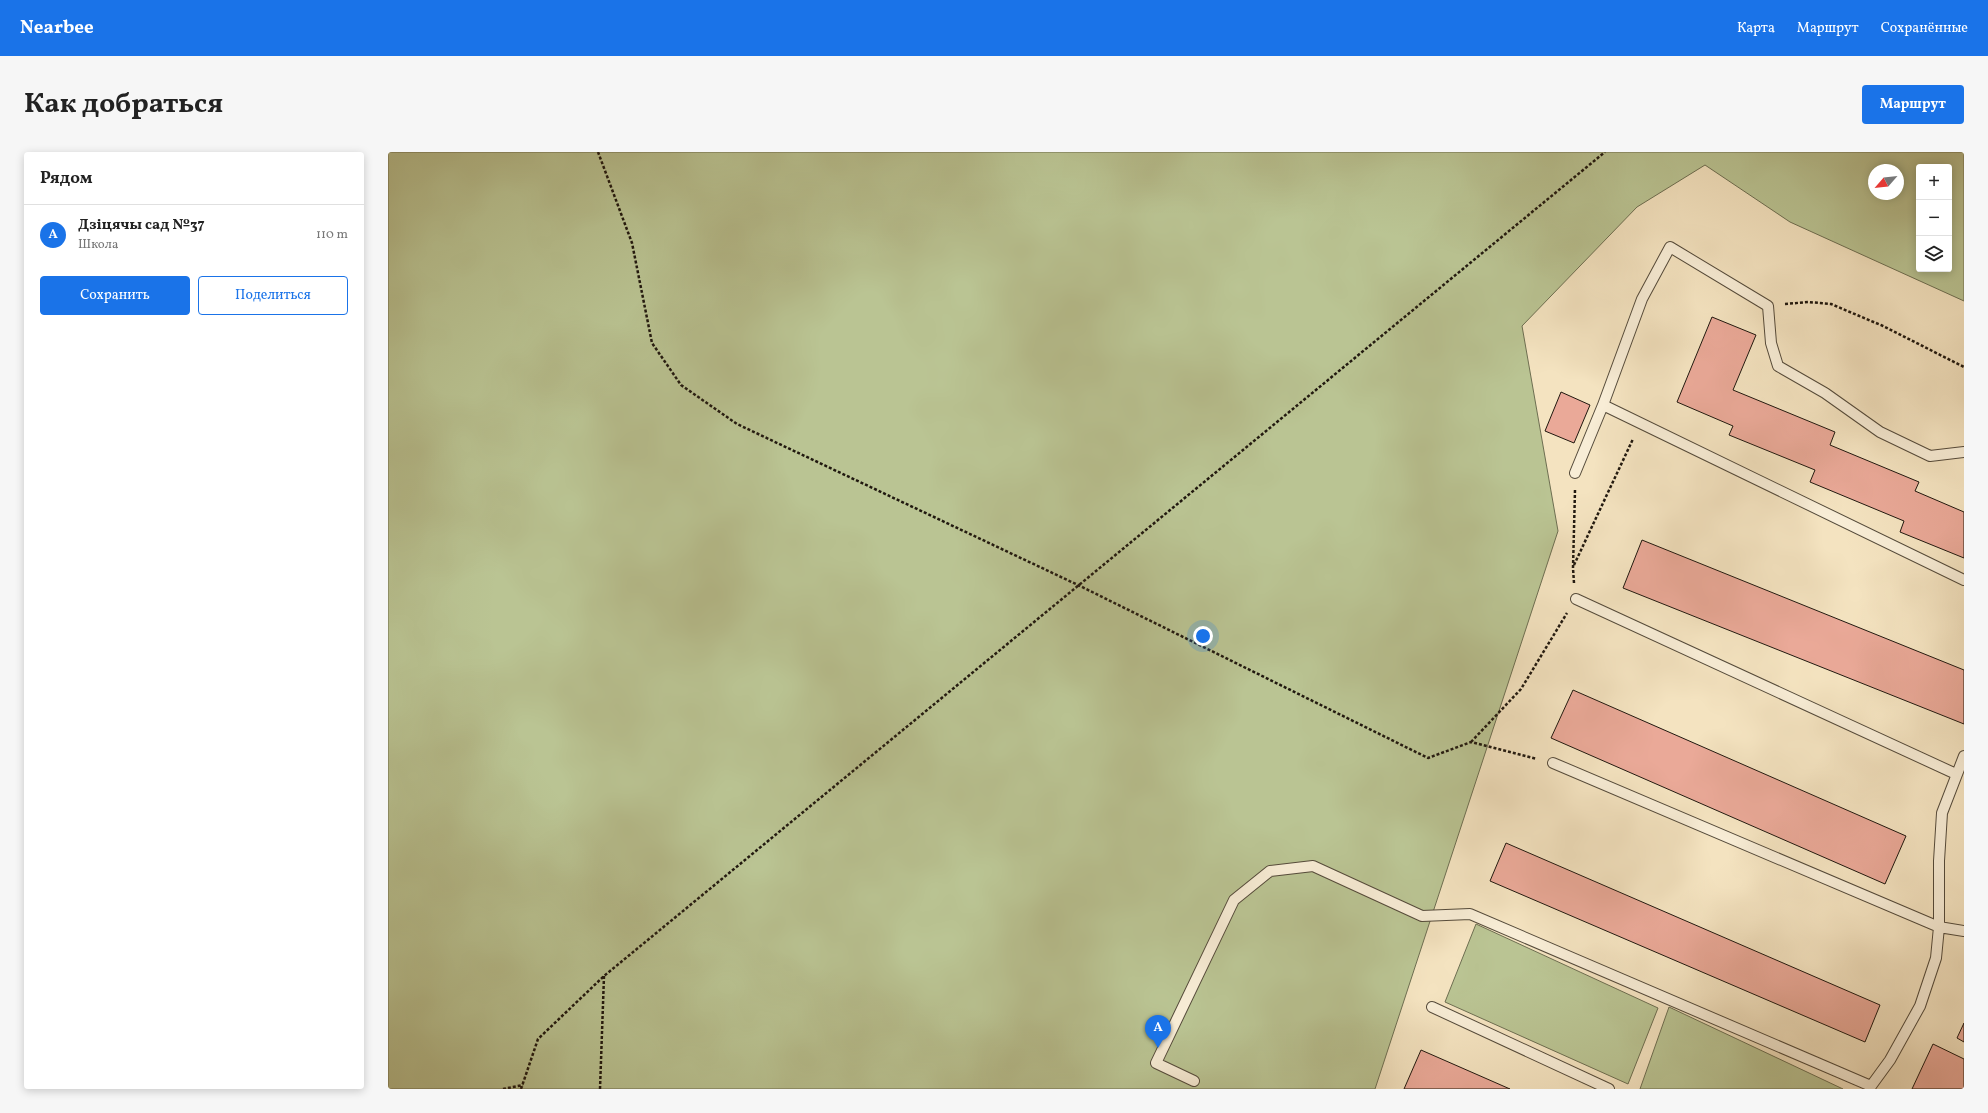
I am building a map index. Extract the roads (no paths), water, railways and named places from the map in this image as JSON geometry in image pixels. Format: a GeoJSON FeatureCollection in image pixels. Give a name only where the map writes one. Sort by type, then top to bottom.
{"type":"FeatureCollection","features":[{"type":"Feature","properties":{"kind":"lane"},"geometry":{"type":"LineString","coordinates":[[1575,473],[1603,405],[1642,299],[1670,247],[1768,306],[1771,343],[1778,366],[1824,393],[1880,432],[1930,456],[1964,452]]}},
{"type":"Feature","properties":{"kind":"lane"},"geometry":{"type":"LineString","coordinates":[[1603,405],[1964,580]]}},
{"type":"Feature","properties":{"kind":"lane"},"geometry":{"type":"LineString","coordinates":[[1576,599],[1956,774]]}},
{"type":"Feature","properties":{"kind":"lane"},"geometry":{"type":"LineString","coordinates":[[1194,1081],[1156,1063],[1234,900],[1270,871],[1313,866],[1422,916],[1470,914],[1871,1087],[1890,1060],[1920,1006],[1936,958],[1939,927],[1939,862],[1942,813],[1964,756]]}},
{"type":"Feature","properties":{"kind":"lane"},"geometry":{"type":"LineString","coordinates":[[1553,763],[1939,927],[1964,931]]}},
{"type":"Feature","properties":{"kind":"lane"},"geometry":{"type":"LineString","coordinates":[[1432,1007],[1609,1089]]}},
{"type":"Feature","properties":{"kind":"place","name":"Дзіцячы сад №37"},"geometry":{"type":"Point","coordinates":[1158,1048]}}]}
